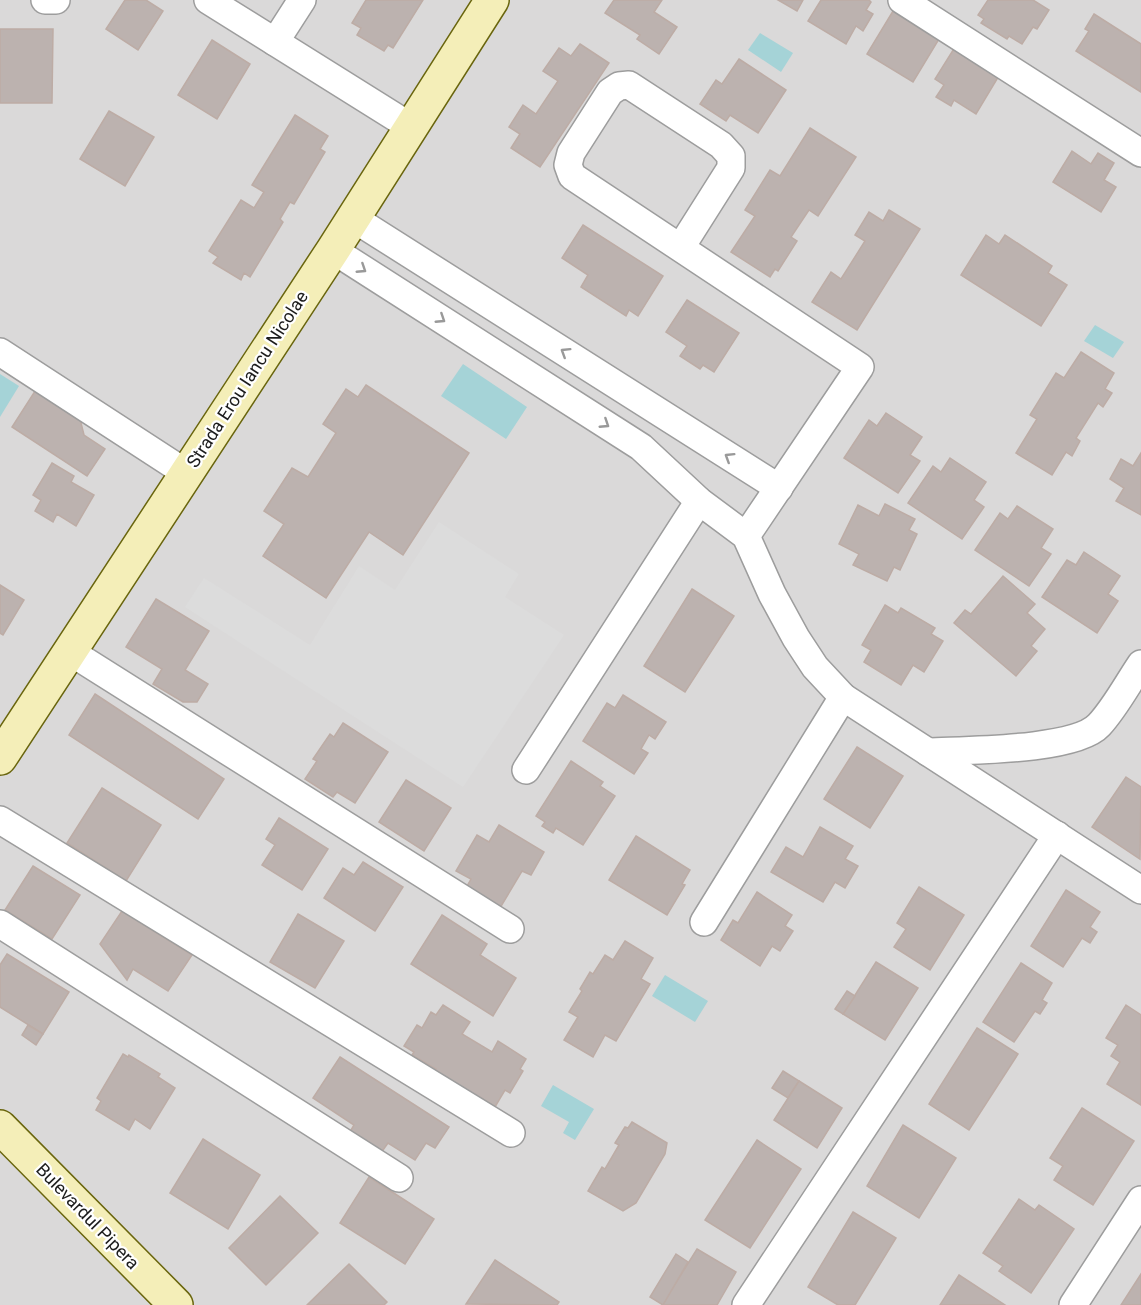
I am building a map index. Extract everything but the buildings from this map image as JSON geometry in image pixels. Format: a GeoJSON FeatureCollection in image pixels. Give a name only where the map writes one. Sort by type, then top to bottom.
{"type":"FeatureCollection","features":[{"type":"Feature","properties":{"kind":"street"},"geometry":{"type":"LineString","coordinates":[[45,0],[56,0]]}},
{"type":"Feature","properties":{"kind":"street"},"geometry":{"type":"LineString","coordinates":[[208,0],[411,127]]}},
{"type":"Feature","properties":{"kind":"street"},"geometry":{"type":"LineString","coordinates":[[275,42],[302,0]]}},
{"type":"Feature","properties":{"kind":"street","name":"Strada Erou Iancu Nicolae"},"geometry":{"type":"LineString","coordinates":[[0,758],[333,250],[492,0]]}},
{"type":"Feature","properties":{"kind":"street"},"geometry":{"type":"LineString","coordinates":[[902,0],[1141,153]]}},
{"type":"Feature","properties":{"kind":"street"},"geometry":{"type":"LineString","coordinates":[[681,247],[731,168],[731,156],[721,146],[629,85],[619,86],[610,92],[571,153],[568,165],[572,176],[860,367],[747,536]]}},
{"type":"Feature","properties":{"kind":"street"},"geometry":{"type":"LineString","coordinates":[[353,218],[778,488]]}},
{"type":"Feature","properties":{"kind":"street"},"geometry":{"type":"LineString","coordinates":[[333,250],[641,447],[699,501],[747,536],[772,594],[796,638],[814,667],[843,697],[1141,890]]}},
{"type":"Feature","properties":{"kind":"street"},"geometry":{"type":"LineString","coordinates":[[0,352],[186,473]]}},
{"type":"Feature","properties":{"kind":"street"},"geometry":{"type":"LineString","coordinates":[[526,770],[699,501]]}},
{"type":"Feature","properties":{"kind":"street"},"geometry":{"type":"LineString","coordinates":[[69,651],[510,929]]}},
{"type":"Feature","properties":{"kind":"street"},"geometry":{"type":"LineString","coordinates":[[928,752],[1034,745],[1064,742],[1082,737],[1098,726],[1141,664]]}},
{"type":"Feature","properties":{"kind":"street"},"geometry":{"type":"LineString","coordinates":[[704,922],[843,697]]}},
{"type":"Feature","properties":{"kind":"street"},"geometry":{"type":"LineString","coordinates":[[0,820],[512,1133]]}},
{"type":"Feature","properties":{"kind":"street"},"geometry":{"type":"LineString","coordinates":[[746,1305],[1057,835]]}},
{"type":"Feature","properties":{"kind":"street"},"geometry":{"type":"LineString","coordinates":[[0,924],[399,1178]]}},
{"type":"Feature","properties":{"kind":"street","name":"Bulevardul Pipera"},"geometry":{"type":"LineString","coordinates":[[0,1127],[176,1305]]}},
{"type":"Feature","properties":{"kind":"street"},"geometry":{"type":"LineString","coordinates":[[1073,1305],[1141,1200]]}},
{"type":"Feature","properties":{"kind":"shaded area"},"geometry":{"type":"Polygon","coordinates":[[[0,0],[1141,0],[1141,1305],[0,1305],[0,0]]]}},
{"type":"Feature","properties":{"kind":"shaded area"},"geometry":{"type":"Polygon","coordinates":[[[439,522],[519,574],[505,597],[564,635],[463,787],[185,607],[204,578],[310,645],[359,566],[395,590],[439,522]]]}},
{"type":"Feature","properties":{"kind":"water"},"geometry":{"type":"Polygon","coordinates":[[[760,33],[793,53],[781,72],[748,50],[760,33]]]}},
{"type":"Feature","properties":{"kind":"water"},"geometry":{"type":"Polygon","coordinates":[[[1095,325],[1124,342],[1113,358],[1084,341],[1095,325]]]}},
{"type":"Feature","properties":{"kind":"water"},"geometry":{"type":"Polygon","coordinates":[[[463,364],[527,407],[506,439],[441,396],[463,364]]]}},
{"type":"Feature","properties":{"kind":"water"},"geometry":{"type":"Polygon","coordinates":[[[0,374],[19,386],[0,417],[0,374]]]}},
{"type":"Feature","properties":{"kind":"water"},"geometry":{"type":"Polygon","coordinates":[[[665,975],[708,1001],[695,1022],[652,996],[665,975]]]}},
{"type":"Feature","properties":{"kind":"water"},"geometry":{"type":"Polygon","coordinates":[[[553,1085],[594,1109],[575,1140],[563,1133],[569,1122],[541,1106],[553,1085]]]}}]}
